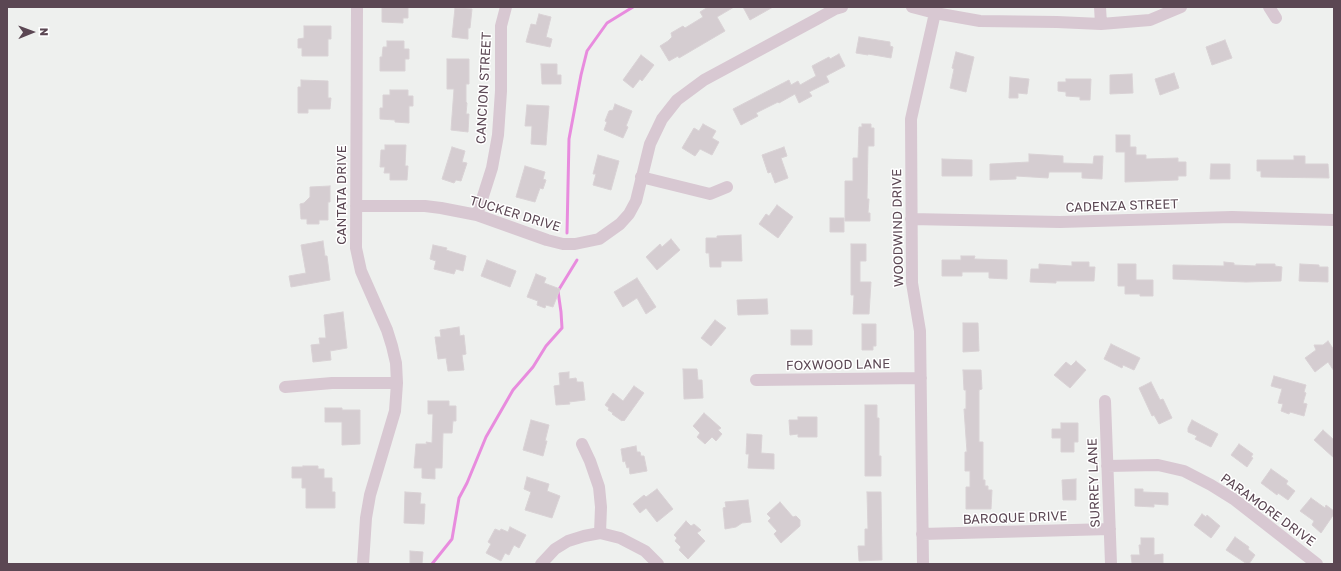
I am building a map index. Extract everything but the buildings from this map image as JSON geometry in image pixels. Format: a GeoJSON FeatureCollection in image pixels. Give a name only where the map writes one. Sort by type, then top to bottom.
{"type":"FeatureCollection","features":[{"type":"Feature","properties":{"kind":"street","name":"CANTATA DRIVE"},"geometry":{"type":"LineString","coordinates":[[357,7],[356,248],[361,271],[387,330],[392,346],[396,364],[397,383],[395,411],[370,495],[366,518],[363,564]]}},
{"type":"Feature","properties":{"kind":"street","name":"CANCION STREET"},"geometry":{"type":"LineString","coordinates":[[476,215],[492,168],[498,135],[501,91],[501,26],[506,7]]}},
{"type":"Feature","properties":{"kind":"street","name":"TUCKER DRIVE"},"geometry":{"type":"LineString","coordinates":[[356,206],[425,206],[441,208],[476,215],[547,240],[563,244],[587,243],[599,239],[620,224],[629,214],[636,201],[650,144],[662,119],[678,100],[704,80],[835,9],[842,7]]}},
{"type":"Feature","properties":{"kind":"street"},"geometry":{"type":"LineString","coordinates":[[912,7],[980,22],[1057,22],[1101,24],[1150,20],[1181,7]]}},
{"type":"Feature","properties":{"kind":"street"},"geometry":{"type":"LineString","coordinates":[[1100,7],[1101,24]]}},
{"type":"Feature","properties":{"kind":"street"},"geometry":{"type":"LineString","coordinates":[[1269,7],[1276,18]]}},
{"type":"Feature","properties":{"kind":"street","name":"WOODWIND DRIVE"},"geometry":{"type":"LineString","coordinates":[[923,564],[920,331],[912,283],[911,119],[935,13]]}},
{"type":"Feature","properties":{"kind":"street"},"geometry":{"type":"LineString","coordinates":[[641,177],[710,194],[727,187]]}},
{"type":"Feature","properties":{"kind":"street","name":"CADENZA STREET"},"geometry":{"type":"LineString","coordinates":[[911,219],[1060,222],[1232,217],[1334,220]]}},
{"type":"Feature","properties":{"kind":"street","name":"FOXWOOD LANE"},"geometry":{"type":"LineString","coordinates":[[756,380],[921,378]]}},
{"type":"Feature","properties":{"kind":"street"},"geometry":{"type":"LineString","coordinates":[[285,388],[332,383],[397,383]]}},
{"type":"Feature","properties":{"kind":"street","name":"SURREY LANE"},"geometry":{"type":"LineString","coordinates":[[1105,401],[1111,564]]}},
{"type":"Feature","properties":{"kind":"street"},"geometry":{"type":"LineString","coordinates":[[582,444],[590,461],[599,488],[602,507],[600,534]]}},
{"type":"Feature","properties":{"kind":"street","name":"PARAMORE DRIVE"},"geometry":{"type":"LineString","coordinates":[[1107,466],[1158,465],[1184,471],[1235,500],[1317,564]]}},
{"type":"Feature","properties":{"kind":"street","name":"BAROQUE DRIVE"},"geometry":{"type":"LineString","coordinates":[[922,534],[1110,529]]}},
{"type":"Feature","properties":{"kind":"street"},"geometry":{"type":"LineString","coordinates":[[541,564],[555,549],[568,541],[584,536],[600,534],[620,538],[645,550],[658,564]]}},
{"type":"Feature","properties":{"kind":"waterway"},"geometry":{"type":"LineString","coordinates":[[567,233],[569,139],[587,51],[607,23],[633,7]]}},
{"type":"Feature","properties":{"kind":"waterway"},"geometry":{"type":"LineString","coordinates":[[432,564],[452,539],[459,498],[467,483],[486,437],[513,390],[533,367],[546,346],[562,328],[558,291],[577,260]]}}]}
